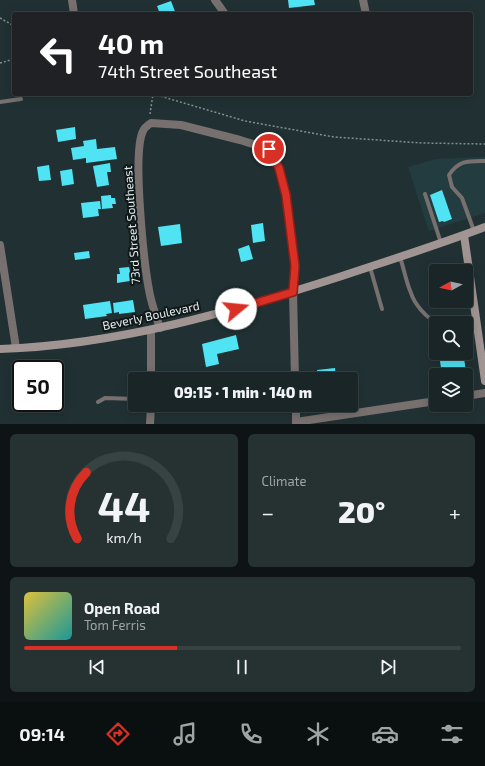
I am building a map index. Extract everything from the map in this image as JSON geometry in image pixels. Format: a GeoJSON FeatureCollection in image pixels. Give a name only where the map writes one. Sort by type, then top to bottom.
{"type":"FeatureCollection","features":[{"type":"Feature","properties":{"kind":"main road","name":"Beverly Boulevard"},"geometry":{"type":"LineString","coordinates":[[0,348],[74,343],[152,330],[222,313],[293,292],[485,227]]}},
{"type":"Feature","properties":{"kind":"main road"},"geometry":{"type":"LineString","coordinates":[[464,235],[485,381]]}},
{"type":"Feature","properties":{"kind":"street"},"geometry":{"type":"LineString","coordinates":[[72,0],[74,12]]}},
{"type":"Feature","properties":{"kind":"street"},"geometry":{"type":"LineString","coordinates":[[215,0],[224,12]]}},
{"type":"Feature","properties":{"kind":"street"},"geometry":{"type":"LineString","coordinates":[[363,0],[366,12]]}},
{"type":"Feature","properties":{"kind":"street"},"geometry":{"type":"LineString","coordinates":[[151,123],[181,125],[269,149],[279,168],[286,195],[295,266],[293,292],[295,372]]}},
{"type":"Feature","properties":{"kind":"street","name":"73rd Street Southeast"},"geometry":{"type":"LineString","coordinates":[[151,123],[143,131],[138,149],[139,184],[149,292],[160,328]]}},
{"type":"Feature","properties":{"kind":"street"},"geometry":{"type":"LineString","coordinates":[[0,246],[16,348]]}},
{"type":"Feature","properties":{"kind":"street"},"geometry":{"type":"LineString","coordinates":[[151,372],[152,330]]}},
{"type":"Feature","properties":{"kind":"street"},"geometry":{"type":"LineString","coordinates":[[473,395],[485,393]]}},
{"type":"Feature","properties":{"kind":"street"},"geometry":{"type":"LineString","coordinates":[[296,412],[296,423],[429,402]]}},
{"type":"Feature","properties":{"kind":"street"},"geometry":{"type":"LineString","coordinates":[[150,424],[151,412]]}},
{"type":"Feature","properties":{"kind":"lane"},"geometry":{"type":"LineString","coordinates":[[0,102],[21,99]]}},
{"type":"Feature","properties":{"kind":"lane"},"geometry":{"type":"LineString","coordinates":[[474,231],[462,198],[452,187],[449,175],[460,163],[467,161],[485,161]]}},
{"type":"Feature","properties":{"kind":"lane"},"geometry":{"type":"LineString","coordinates":[[425,194],[440,243]]}},
{"type":"Feature","properties":{"kind":"lane"},"geometry":{"type":"LineString","coordinates":[[399,257],[411,294],[416,303],[427,316],[433,320],[441,322],[476,317]]}},
{"type":"Feature","properties":{"kind":"lane"},"geometry":{"type":"LineString","coordinates":[[370,266],[382,308]]}},
{"type":"Feature","properties":{"kind":"lane"},"geometry":{"type":"LineString","coordinates":[[98,402],[105,398],[128,400]]}},
{"type":"Feature","properties":{"kind":"path"},"geometry":{"type":"LineString","coordinates":[[0,18],[12,25]]}},
{"type":"Feature","properties":{"kind":"path"},"geometry":{"type":"LineString","coordinates":[[0,63],[12,60]]}},
{"type":"Feature","properties":{"kind":"path"},"geometry":{"type":"LineString","coordinates":[[151,123],[150,114],[153,96]]}},
{"type":"Feature","properties":{"kind":"path"},"geometry":{"type":"LineString","coordinates":[[160,96],[245,120],[334,137],[422,143],[485,144]]}},
{"type":"Feature","properties":{"kind":"shaded area"},"geometry":{"type":"Polygon","coordinates":[[[485,157],[485,213],[429,231],[408,167],[436,159],[485,157]]]}},
{"type":"Feature","properties":{"kind":"building"},"geometry":{"type":"Polygon","coordinates":[[[288,0],[314,0],[315,5],[289,8],[288,0]]]}},
{"type":"Feature","properties":{"kind":"building"},"geometry":{"type":"Polygon","coordinates":[[[171,1],[175,12],[159,12],[157,6],[171,1]]]}},
{"type":"Feature","properties":{"kind":"building"},"geometry":{"type":"Polygon","coordinates":[[[75,127],[76,139],[58,142],[56,130],[75,127]]]}},
{"type":"Feature","properties":{"kind":"building"},"geometry":{"type":"Polygon","coordinates":[[[96,139],[97,149],[115,147],[117,159],[86,163],[86,158],[73,160],[71,148],[84,146],[83,141],[96,139]]]}},
{"type":"Feature","properties":{"kind":"building"},"geometry":{"type":"Polygon","coordinates":[[[110,163],[111,172],[107,172],[109,185],[97,187],[93,166],[110,163]]]}},
{"type":"Feature","properties":{"kind":"building"},"geometry":{"type":"Polygon","coordinates":[[[49,165],[51,180],[39,181],[37,167],[49,165]]]}},
{"type":"Feature","properties":{"kind":"building"},"geometry":{"type":"Polygon","coordinates":[[[72,169],[74,184],[62,186],[60,171],[72,169]]]}},
{"type":"Feature","properties":{"kind":"building"},"geometry":{"type":"Polygon","coordinates":[[[442,190],[452,219],[439,222],[430,195],[442,190]]]}},
{"type":"Feature","properties":{"kind":"building"},"geometry":{"type":"Polygon","coordinates":[[[111,195],[111,198],[115,198],[116,204],[112,204],[113,208],[102,209],[101,196],[111,195]]]}},
{"type":"Feature","properties":{"kind":"building"},"geometry":{"type":"Polygon","coordinates":[[[100,201],[101,209],[98,209],[99,216],[83,218],[81,203],[100,201]]]}},
{"type":"Feature","properties":{"kind":"building"},"geometry":{"type":"Polygon","coordinates":[[[263,223],[265,241],[253,243],[251,225],[263,223]]]}},
{"type":"Feature","properties":{"kind":"building"},"geometry":{"type":"Polygon","coordinates":[[[180,224],[182,243],[161,246],[158,227],[180,224]]]}},
{"type":"Feature","properties":{"kind":"building"},"geometry":{"type":"Polygon","coordinates":[[[249,245],[253,259],[241,262],[238,249],[249,245]]]}},
{"type":"Feature","properties":{"kind":"building"},"geometry":{"type":"Polygon","coordinates":[[[89,251],[90,258],[75,260],[74,253],[89,251]]]}},
{"type":"Feature","properties":{"kind":"building"},"geometry":{"type":"Polygon","coordinates":[[[129,267],[131,275],[130,281],[117,283],[117,274],[120,274],[119,268],[129,267]]]}},
{"type":"Feature","properties":{"kind":"building"},"geometry":{"type":"Polygon","coordinates":[[[133,300],[135,312],[119,314],[119,312],[114,313],[113,303],[133,300]]]}},
{"type":"Feature","properties":{"kind":"building"},"geometry":{"type":"Polygon","coordinates":[[[110,301],[112,313],[106,314],[107,316],[85,319],[83,305],[110,301]]]}},
{"type":"Feature","properties":{"kind":"building"},"geometry":{"type":"Polygon","coordinates":[[[236,335],[239,349],[217,354],[219,364],[206,367],[202,344],[236,335]]]}},
{"type":"Feature","properties":{"kind":"building"},"geometry":{"type":"Polygon","coordinates":[[[464,360],[465,368],[441,368],[440,361],[464,360]]]}},
{"type":"Feature","properties":{"kind":"building"},"geometry":{"type":"Polygon","coordinates":[[[335,368],[335,372],[317,372],[317,370],[335,368]]]}},
{"type":"Feature","properties":{"kind":"route"},"geometry":{"type":"LineString","coordinates":[[236,309],[293,292],[295,266],[286,195],[279,168],[269,149]]}}]}
